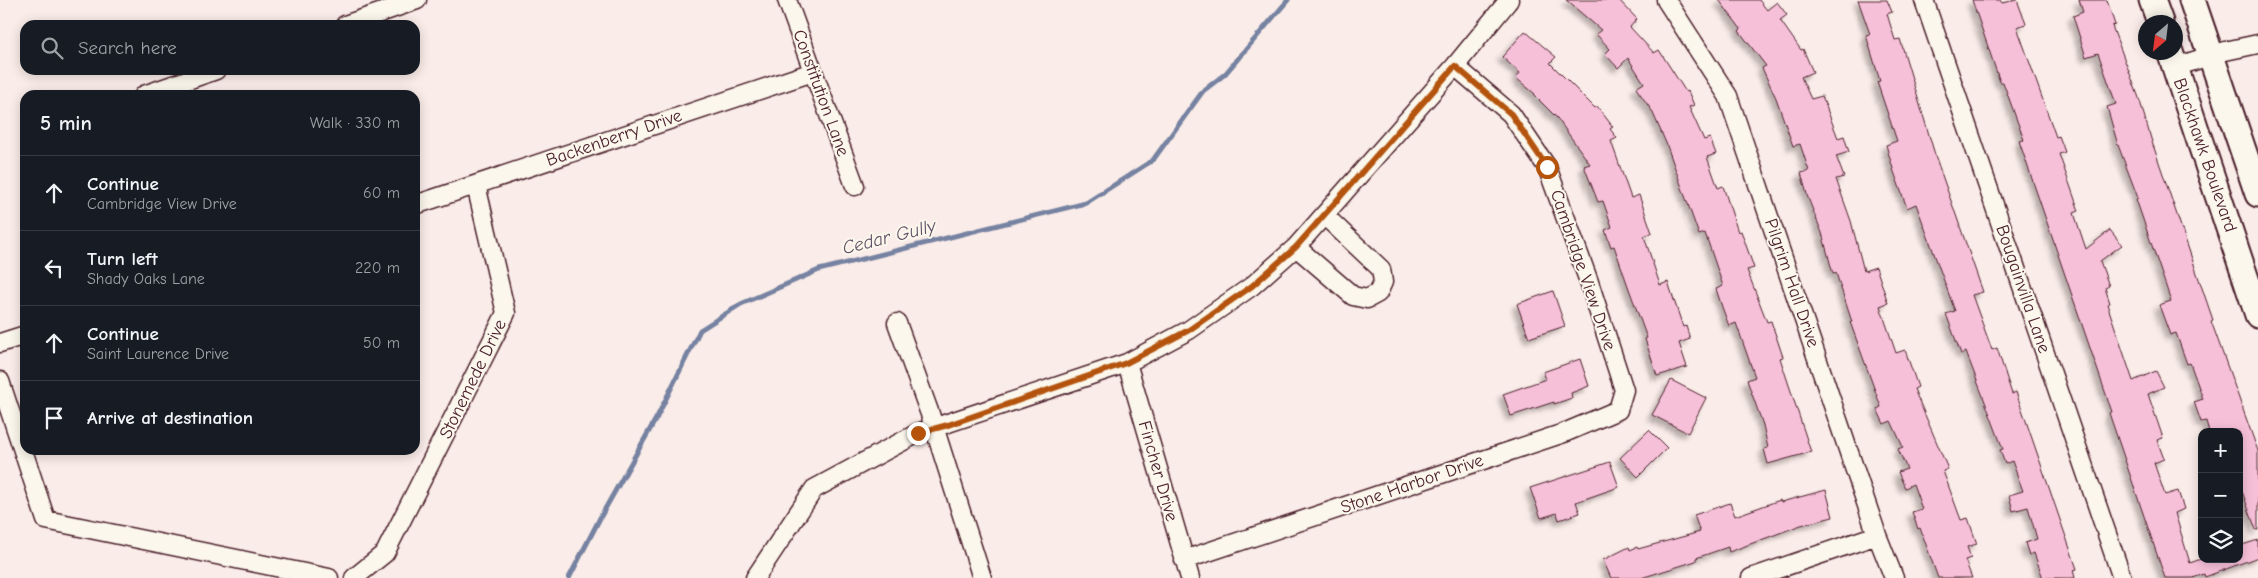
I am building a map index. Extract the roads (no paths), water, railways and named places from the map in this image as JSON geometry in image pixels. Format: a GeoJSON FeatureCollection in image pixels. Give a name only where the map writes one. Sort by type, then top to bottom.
{"type":"FeatureCollection","features":[{"type":"Feature","properties":{"kind":"main road"},"geometry":{"type":"LineString","coordinates":[[2152,0],[2157,15]]}},
{"type":"Feature","properties":{"kind":"main road"},"geometry":{"type":"LineString","coordinates":[[2192,0],[2258,194]]}},
{"type":"Feature","properties":{"kind":"main road","name":"Blackhawk Boulevard"},"geometry":{"type":"LineString","coordinates":[[2172,60],[2258,315]]}},
{"type":"Feature","properties":{"kind":"street"},"geometry":{"type":"LineString","coordinates":[[359,20],[417,0]]}},
{"type":"Feature","properties":{"kind":"street","name":"Constitution Lane"},"geometry":{"type":"LineString","coordinates":[[787,0],[855,186]]}},
{"type":"Feature","properties":{"kind":"street"},"geometry":{"type":"LineString","coordinates":[[755,578],[814,489],[918,433],[934,427],[948,425],[1126,363],[1197,324],[1252,286],[1296,247],[1455,66],[1509,0]]}},
{"type":"Feature","properties":{"kind":"street","name":"Pilgrim Hall Drive"},"geometry":{"type":"LineString","coordinates":[[1666,0],[1728,96],[1877,536],[1894,578]]}},
{"type":"Feature","properties":{"kind":"street","name":"Bougainvilla Lane"},"geometry":{"type":"LineString","coordinates":[[1924,0],[2122,578]]}},
{"type":"Feature","properties":{"kind":"street"},"geometry":{"type":"LineString","coordinates":[[2183,59],[2212,56],[2258,44]]}},
{"type":"Feature","properties":{"kind":"street","name":"Cambridge View Drive"},"geometry":{"type":"LineString","coordinates":[[1455,66],[1511,114],[1547,167],[1588,278],[1624,390]]}},
{"type":"Feature","properties":{"kind":"street","name":"Backenberry Drive"},"geometry":{"type":"LineString","coordinates":[[420,203],[813,72]]}},
{"type":"Feature","properties":{"kind":"street"},"geometry":{"type":"LineString","coordinates":[[158,90],[201,75]]}},
{"type":"Feature","properties":{"kind":"street","name":"Stonemede Drive"},"geometry":{"type":"LineString","coordinates":[[354,578],[385,553],[506,314],[476,185]]}},
{"type":"Feature","properties":{"kind":"street"},"geometry":{"type":"LineString","coordinates":[[1296,247],[1353,296],[1367,299],[1378,293],[1383,282],[1381,269],[1324,215]]}},
{"type":"Feature","properties":{"kind":"street"},"geometry":{"type":"LineString","coordinates":[[897,323],[934,427],[982,578]]}},
{"type":"Feature","properties":{"kind":"street"},"geometry":{"type":"LineString","coordinates":[[0,343],[20,337]]}},
{"type":"Feature","properties":{"kind":"street","name":"Fincher Drive"},"geometry":{"type":"LineString","coordinates":[[1126,363],[1190,578]]}},
{"type":"Feature","properties":{"kind":"street"},"geometry":{"type":"LineString","coordinates":[[0,381],[20,441]]}},
{"type":"Feature","properties":{"kind":"street","name":"Stone Harbor Drive"},"geometry":{"type":"LineString","coordinates":[[1184,560],[1564,433],[1618,410],[1624,390]]}},
{"type":"Feature","properties":{"kind":"street"},"geometry":{"type":"LineString","coordinates":[[24,455],[46,520],[330,578]]}},
{"type":"Feature","properties":{"kind":"street"},"geometry":{"type":"LineString","coordinates":[[1751,578],[1877,536]]}},
{"type":"Feature","properties":{"kind":"waterway","name":"Cedar Gully"},"geometry":{"type":"LineString","coordinates":[[569,578],[601,516],[657,417],[700,330],[741,304],[819,270],[1086,203],[1153,160],[1203,91],[1225,74],[1288,0]]}}]}
